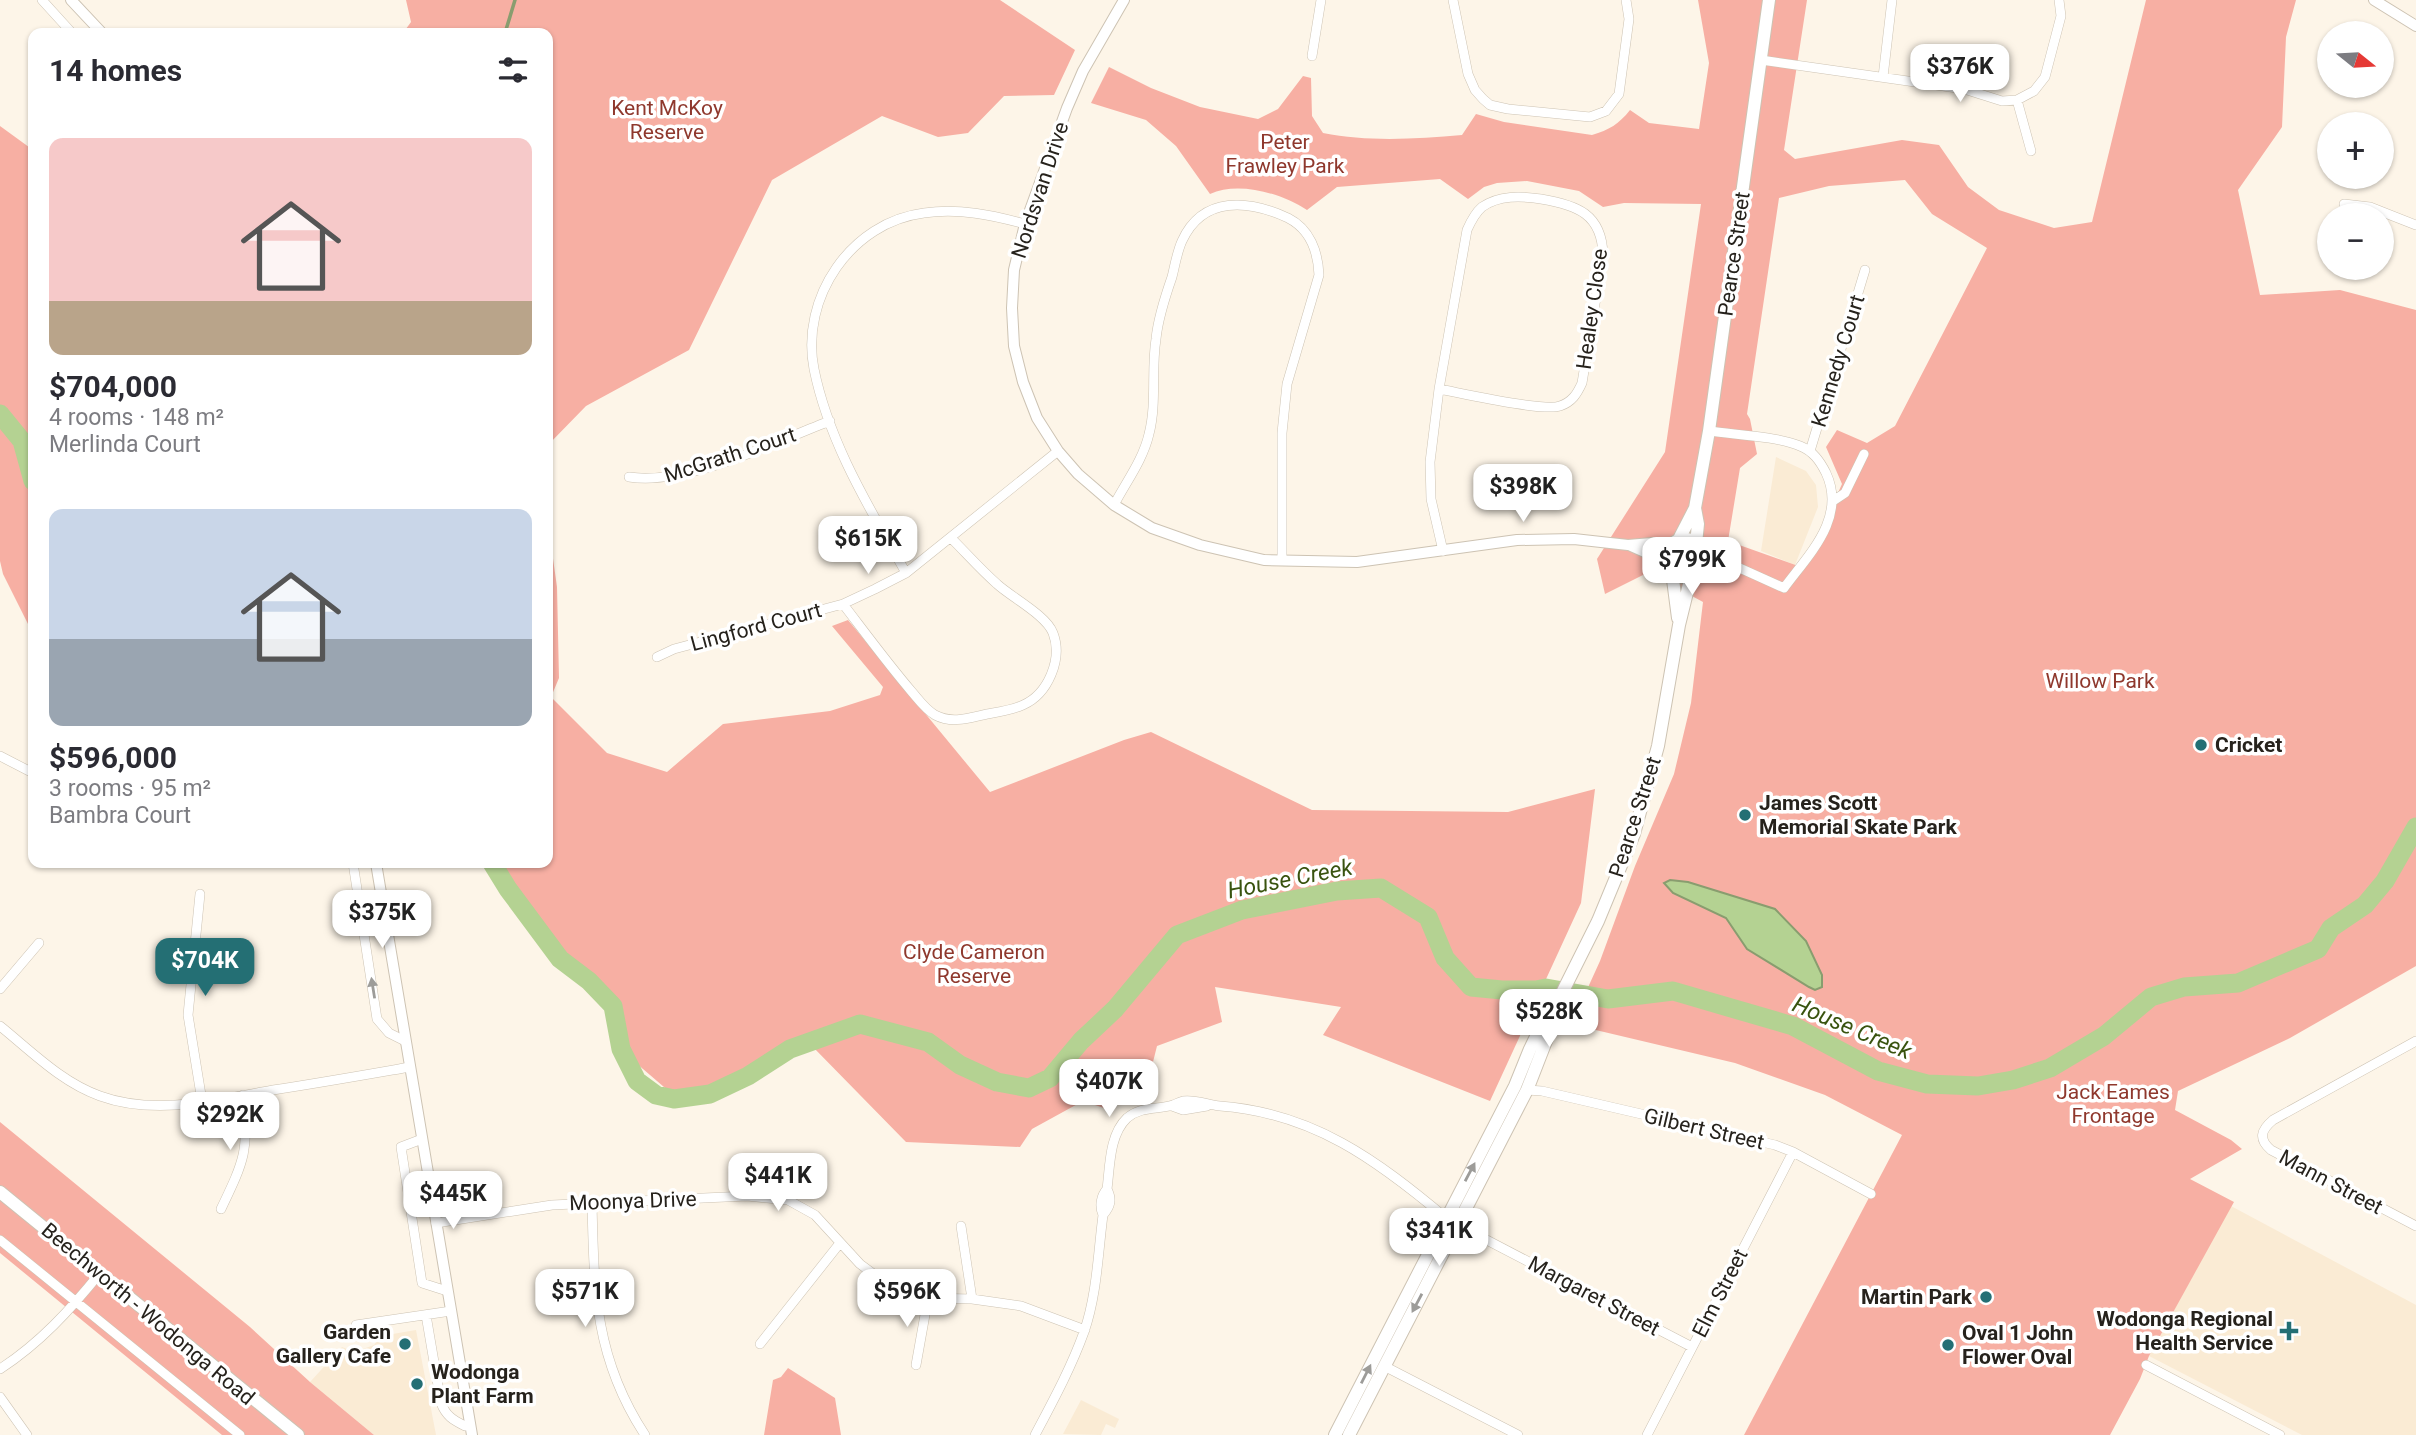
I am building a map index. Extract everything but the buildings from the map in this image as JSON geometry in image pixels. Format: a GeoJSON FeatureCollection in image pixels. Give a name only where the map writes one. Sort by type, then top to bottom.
{"type":"FeatureCollection","features":[{"type":"Feature","properties":{"kind":"main road","name":"Pearce Street"},"geometry":{"type":"LineString","coordinates":[[1676,543],[1695,508],[1709,431],[1769,0]]}},
{"type":"Feature","properties":{"kind":"main road","name":"Pearce Street"},"geometry":{"type":"LineString","coordinates":[[1695,508],[1699,547]]}},
{"type":"Feature","properties":{"kind":"main road"},"geometry":{"type":"LineString","coordinates":[[1685,540],[1699,547],[1703,562],[1694,574],[1682,577],[1670,567],[1667,553],[1676,543],[1685,540]]}},
{"type":"Feature","properties":{"kind":"main road","name":"Pearce Street"},"geometry":{"type":"LineString","coordinates":[[1670,567],[1679,625]]}},
{"type":"Feature","properties":{"kind":"main road","name":"Pearce Street"},"geometry":{"type":"LineString","coordinates":[[1349,1435],[1458,1225],[1555,1018],[1559,999],[1620,869],[1645,800],[1664,720],[1679,625],[1694,574]]}},
{"type":"Feature","properties":{"kind":"main road","name":"Pearce Street"},"geometry":{"type":"LineString","coordinates":[[1335,1435],[1446,1218],[1521,1088]]}},
{"type":"Feature","properties":{"kind":"main road","name":"Beechworth - Wodonga Road"},"geometry":{"type":"LineString","coordinates":[[0,1192],[298,1435]]}},
{"type":"Feature","properties":{"kind":"main road"},"geometry":{"type":"LineString","coordinates":[[1446,1218],[1458,1225]]}},
{"type":"Feature","properties":{"kind":"street"},"geometry":{"type":"LineString","coordinates":[[42,0],[67,28]]}},
{"type":"Feature","properties":{"kind":"street"},"geometry":{"type":"LineString","coordinates":[[72,0],[97,28]]}},
{"type":"Feature","properties":{"kind":"street"},"geometry":{"type":"LineString","coordinates":[[1312,56],[1321,0]]}},
{"type":"Feature","properties":{"kind":"street"},"geometry":{"type":"LineString","coordinates":[[1452,0],[1468,74],[1475,90],[1490,105],[1590,117],[1606,111],[1619,93],[1629,19],[1626,0]]}},
{"type":"Feature","properties":{"kind":"street"},"geometry":{"type":"LineString","coordinates":[[1883,77],[1892,0]]}},
{"type":"Feature","properties":{"kind":"street"},"geometry":{"type":"LineString","coordinates":[[1761,60],[1965,89],[2002,101],[2017,100],[2034,91],[2045,77],[2061,16],[2059,0]]}},
{"type":"Feature","properties":{"kind":"street"},"geometry":{"type":"LineString","coordinates":[[2374,0],[2414,21]]}},
{"type":"Feature","properties":{"kind":"street","name":"Nordsvan Drive"},"geometry":{"type":"LineString","coordinates":[[1120,1],[1083,71],[1024,224],[1014,270],[1014,346],[1023,382],[1037,418],[1058,451],[1078,474],[1114,505],[1152,528],[1200,545],[1252,558],[1357,562],[1517,540],[1574,539],[1628,545],[1676,543]]}},
{"type":"Feature","properties":{"kind":"street"},"geometry":{"type":"LineString","coordinates":[[2017,100],[2032,151]]}},
{"type":"Feature","properties":{"kind":"street","name":"Healey Close"},"geometry":{"type":"LineString","coordinates":[[1439,389],[1539,407],[1558,407],[1571,401],[1582,383],[1603,255],[1601,234],[1583,211],[1566,203],[1526,197],[1495,201],[1477,212],[1467,230],[1439,389],[1430,462],[1431,499],[1443,551]]}},
{"type":"Feature","properties":{"kind":"street"},"geometry":{"type":"LineString","coordinates":[[1114,505],[1149,436],[1155,339],[1182,241],[1202,216],[1223,206],[1243,204],[1272,212],[1295,222],[1313,244],[1318,258],[1319,275],[1287,384],[1282,433],[1282,560]]}},
{"type":"Feature","properties":{"kind":"street"},"geometry":{"type":"LineString","coordinates":[[906,573],[860,493],[830,421],[814,371],[811,352],[819,301],[828,281],[859,241],[877,229],[922,213],[948,211],[973,212],[1024,224]]}},
{"type":"Feature","properties":{"kind":"street"},"geometry":{"type":"LineString","coordinates":[[2394,216],[2416,225]]}},
{"type":"Feature","properties":{"kind":"street","name":"Kennedy Court"},"geometry":{"type":"LineString","coordinates":[[1810,451],[1865,270]]}},
{"type":"Feature","properties":{"kind":"street","name":"McGrath Court"},"geometry":{"type":"LineString","coordinates":[[629,477],[646,480],[678,476],[830,421]]}},
{"type":"Feature","properties":{"kind":"street","name":"Kennedy Court"},"geometry":{"type":"LineString","coordinates":[[1709,431],[1789,443],[1810,451],[1823,467],[1829,480],[1833,501]]}},
{"type":"Feature","properties":{"kind":"street","name":"Lingford Court"},"geometry":{"type":"LineString","coordinates":[[657,657],[674,649],[843,604],[906,573],[1058,451]]}},
{"type":"Feature","properties":{"kind":"street"},"geometry":{"type":"LineString","coordinates":[[1699,547],[1784,588],[1804,565],[1823,535],[1833,501],[1845,493],[1864,454]]}},
{"type":"Feature","properties":{"kind":"street"},"geometry":{"type":"LineString","coordinates":[[843,604],[899,677],[934,714],[947,719],[963,719],[1020,707],[1031,701],[1044,689],[1054,667],[1053,633],[1044,621],[997,584],[951,539]]}},
{"type":"Feature","properties":{"kind":"street","name":"Nordsvan Drive"},"geometry":{"type":"LineString","coordinates":[[1628,545],[1670,567]]}},
{"type":"Feature","properties":{"kind":"street"},"geometry":{"type":"LineString","coordinates":[[1694,574],[1742,569]]}},
{"type":"Feature","properties":{"kind":"street"},"geometry":{"type":"LineString","coordinates":[[0,756],[28,770]]}},
{"type":"Feature","properties":{"kind":"street"},"geometry":{"type":"LineString","coordinates":[[354,868],[377,1019],[389,1033],[405,1041]]}},
{"type":"Feature","properties":{"kind":"street"},"geometry":{"type":"LineString","coordinates":[[377,868],[451,1311],[467,1432]]}},
{"type":"Feature","properties":{"kind":"street"},"geometry":{"type":"LineString","coordinates":[[200,894],[188,1015],[202,1101]]}},
{"type":"Feature","properties":{"kind":"street"},"geometry":{"type":"LineString","coordinates":[[0,989],[39,943]]}},
{"type":"Feature","properties":{"kind":"street"},"geometry":{"type":"LineString","coordinates":[[0,1026],[52,1069],[99,1096],[152,1106],[243,1095],[410,1067]]}},
{"type":"Feature","properties":{"kind":"street","name":"Mann Street"},"geometry":{"type":"LineString","coordinates":[[2416,1041],[2265,1127],[2261,1135],[2271,1150],[2416,1226]]}},
{"type":"Feature","properties":{"kind":"street","name":"Gilbert Street"},"geometry":{"type":"LineString","coordinates":[[1521,1088],[1762,1142],[1793,1152],[1871,1195]]}},
{"type":"Feature","properties":{"kind":"street"},"geometry":{"type":"LineString","coordinates":[[221,1209],[241,1167],[246,1149],[243,1095]]}},
{"type":"Feature","properties":{"kind":"street"},"geometry":{"type":"LineString","coordinates":[[1035,1435],[1062,1384],[1084,1330],[1093,1292],[1104,1214],[1100,1208],[1102,1194],[1107,1189],[1114,1144],[1123,1124],[1137,1112],[1148,1108],[1172,1106],[1183,1110],[1209,1105],[1255,1111],[1311,1127],[1371,1159],[1446,1218]]}},
{"type":"Feature","properties":{"kind":"street"},"geometry":{"type":"LineString","coordinates":[[422,1139],[401,1147],[422,1283],[447,1291]]}},
{"type":"Feature","properties":{"kind":"street","name":"Elm Street"},"geometry":{"type":"LineString","coordinates":[[1647,1435],[1793,1152]]}},
{"type":"Feature","properties":{"kind":"street","name":"Moonya Drive"},"geometry":{"type":"LineString","coordinates":[[436,1223],[552,1205],[747,1196],[788,1200],[816,1215],[874,1276],[891,1287],[928,1298],[972,1299],[1021,1306],[1084,1330]]}},
{"type":"Feature","properties":{"kind":"street"},"geometry":{"type":"LineString","coordinates":[[592,1203],[595,1291],[607,1357],[625,1400],[645,1435]]}},
{"type":"Feature","properties":{"kind":"street","name":"Margaret Street"},"geometry":{"type":"LineString","coordinates":[[1458,1225],[1692,1347]]}},
{"type":"Feature","properties":{"kind":"street"},"geometry":{"type":"LineString","coordinates":[[961,1226],[972,1299]]}},
{"type":"Feature","properties":{"kind":"street","name":"Beechworth - Wodonga Road"},"geometry":{"type":"LineString","coordinates":[[0,1240],[240,1435]]}},
{"type":"Feature","properties":{"kind":"street"},"geometry":{"type":"LineString","coordinates":[[760,1344],[840,1243]]}},
{"type":"Feature","properties":{"kind":"street"},"geometry":{"type":"LineString","coordinates":[[0,1369],[30,1348],[76,1303],[100,1273]]}},
{"type":"Feature","properties":{"kind":"street"},"geometry":{"type":"LineString","coordinates":[[916,1364],[928,1298]]}},
{"type":"Feature","properties":{"kind":"street"},"geometry":{"type":"LineString","coordinates":[[356,1325],[451,1311]]}},
{"type":"Feature","properties":{"kind":"street"},"geometry":{"type":"LineString","coordinates":[[426,1315],[444,1412],[467,1432]]}},
{"type":"Feature","properties":{"kind":"street"},"geometry":{"type":"LineString","coordinates":[[2146,1365],[2280,1435]]}},
{"type":"Feature","properties":{"kind":"street"},"geometry":{"type":"LineString","coordinates":[[1384,1366],[1518,1435]]}},
{"type":"Feature","properties":{"kind":"street"},"geometry":{"type":"LineString","coordinates":[[0,1397],[27,1435]]}},
{"type":"Feature","properties":{"kind":"shaded area"},"geometry":{"type":"Polygon","coordinates":[[[1776,457],[1806,471],[1816,485],[1818,507],[1795,565],[1761,551],[1776,457]]]}},
{"type":"Feature","properties":{"kind":"shaded area"},"geometry":{"type":"Polygon","coordinates":[[[1670,880],[1688,882],[1775,909],[1806,941],[1822,975],[1822,987],[1815,990],[1809,987],[1747,949],[1726,918],[1673,893],[1664,883],[1670,880]]]}},
{"type":"Feature","properties":{"kind":"shaded area","name":"Wodonga Regional Health Service"},"geometry":{"type":"Polygon","coordinates":[[[2231,1206],[2416,1305],[2416,1435],[2302,1435],[2149,1356],[2231,1206]]]}},
{"type":"Feature","properties":{"kind":"shaded area"},"geometry":{"type":"Polygon","coordinates":[[[416,1330],[436,1435],[374,1435],[310,1382],[342,1347],[352,1351],[363,1349],[374,1345],[381,1336],[416,1330]]]}},
{"type":"Feature","properties":{"kind":"shaded area"},"geometry":{"type":"Polygon","coordinates":[[[1081,1400],[1119,1419],[1115,1428],[1106,1424],[1101,1435],[1063,1434],[1081,1400]]]}},
{"type":"Feature","properties":{"kind":"green space","name":"Kent McKoy Reserve"},"geometry":{"type":"Polygon","coordinates":[[[406,0],[1000,0],[1075,50],[1054,95],[1004,96],[968,133],[938,137],[882,116],[772,180],[689,350],[586,406],[553,440],[553,28],[407,28],[411,22],[406,0]]]}},
{"type":"Feature","properties":{"kind":"green space","name":"Willow Park"},"geometry":{"type":"Polygon","coordinates":[[[1698,0],[1807,0],[1784,150],[1795,159],[1902,140],[1939,145],[1968,187],[1999,210],[2054,228],[2092,222],[2146,0],[2296,0],[2286,37],[2282,127],[2238,190],[2260,295],[2340,290],[2416,310],[2416,966],[2290,1038],[2178,1091],[2175,1110],[2231,1140],[2242,1149],[2190,1179],[2234,1202],[2149,1356],[2140,1379],[2110,1435],[1744,1435],[1902,1135],[1825,1095],[1735,1063],[1583,1027],[1585,994],[1674,774],[1691,703],[1703,602],[1666,582],[1659,567],[1605,594],[1597,559],[1665,452],[1701,204],[1624,203],[1603,207],[1579,191],[1527,181],[1497,183],[1484,187],[1468,199],[1440,179],[1337,187],[1307,210],[1285,199],[1259,191],[1233,189],[1210,194],[1176,146],[1146,120],[1091,103],[1109,67],[1151,88],[1200,107],[1258,119],[1278,109],[1303,76],[1311,78],[1312,116],[1323,133],[1357,138],[1462,135],[1476,114],[1504,122],[1592,135],[1613,126],[1630,110],[1649,123],[1699,129],[1709,63],[1698,0]],[[1905,180],[1829,186],[1779,198],[1747,414],[1757,454],[1740,468],[1728,541],[1804,568],[1842,484],[1826,447],[1837,430],[1867,443],[1895,426],[1987,248],[1932,214],[1905,180]]]}},
{"type":"Feature","properties":{"kind":"green space"},"geometry":{"type":"Polygon","coordinates":[[[0,126],[28,146],[28,624],[3,574],[0,561],[0,126]]]}},
{"type":"Feature","properties":{"kind":"green space","name":"Clyde Cameron Reserve"},"geometry":{"type":"Polygon","coordinates":[[[553,559],[557,587],[559,678],[553,692],[553,559]]]}},
{"type":"Feature","properties":{"kind":"green space","name":"Clyde Cameron Reserve"},"geometry":{"type":"Polygon","coordinates":[[[848,620],[990,792],[1151,732],[1312,810],[1508,812],[1595,789],[1581,903],[1490,1101],[1323,1035],[1341,1007],[1215,987],[1222,1022],[1157,1046],[1145,1094],[1122,1094],[1107,1109],[1083,1101],[1032,1129],[1020,1147],[906,1142],[812,1046],[762,1061],[727,1081],[685,1095],[671,1093],[629,1057],[607,1008],[526,908],[503,868],[553,868],[553,699],[607,753],[667,772],[723,724],[830,711],[880,695],[883,687],[832,626],[848,620]]]}},
{"type":"Feature","properties":{"kind":"green space"},"geometry":{"type":"Polygon","coordinates":[[[0,1122],[250,1327],[374,1435],[222,1435],[0,1253],[0,1122]]]}},
{"type":"Feature","properties":{"kind":"green space"},"geometry":{"type":"Polygon","coordinates":[[[788,1368],[835,1398],[841,1435],[764,1435],[773,1380],[781,1377],[788,1368]]]}},
{"type":"Feature","properties":{"kind":"waterway"},"geometry":{"type":"LineString","coordinates":[[507,28],[515,0]]}},
{"type":"Feature","properties":{"kind":"waterway","name":"House Creek"},"geometry":{"type":"LineString","coordinates":[[0,414],[22,441],[28,463]]}},
{"type":"Feature","properties":{"kind":"waterway","name":"House Creek"},"geometry":{"type":"LineString","coordinates":[[495,868],[560,959],[589,981],[613,1006],[621,1049],[637,1081],[656,1095],[674,1099],[710,1094],[748,1076],[790,1049],[860,1024],[928,1042],[960,1065],[997,1082],[1029,1088],[1050,1078],[1081,1041],[1115,1009],[1177,935],[1242,910],[1337,891],[1381,888],[1428,917],[1445,958],[1471,987],[1502,990],[1546,988],[1608,999],[1673,991],[1793,1026],[1878,1071],[1927,1084],[1978,1086],[2013,1080],[2050,1068],[2104,1036],[2151,997],[2184,987],[2238,983],[2318,949],[2331,928],[2365,905],[2385,881],[2416,827]]}},
{"type":"Feature","properties":{"kind":"place","name":"Cricket"},"geometry":{"type":"Point","coordinates":[2201,745]}},
{"type":"Feature","properties":{"kind":"place","name":"James Scott Memorial Skate Park"},"geometry":{"type":"Point","coordinates":[1745,815]}},
{"type":"Feature","properties":{"kind":"place","name":"Martin Park"},"geometry":{"type":"Point","coordinates":[1986,1297]}},
{"type":"Feature","properties":{"kind":"place","name":"Wodonga Regional Health Service"},"geometry":{"type":"Point","coordinates":[2289,1331]}},
{"type":"Feature","properties":{"kind":"place","name":"Garden Gallery Cafe"},"geometry":{"type":"Point","coordinates":[405,1344]}},
{"type":"Feature","properties":{"kind":"place","name":"Oval 1 John Flower Oval"},"geometry":{"type":"Point","coordinates":[1948,1345]}},
{"type":"Feature","properties":{"kind":"place","name":"Wodonga Plant Farm"},"geometry":{"type":"Point","coordinates":[417,1384]}},
{"type":"Feature","properties":{"kind":"park label","name":"Peter Frawley Park"},"geometry":{"type":"Point","coordinates":[1285,154]}},
{"type":"Feature","properties":{"kind":"park label","name":"Jack Eames Frontage"},"geometry":{"type":"Point","coordinates":[2113,1104]}}]}
